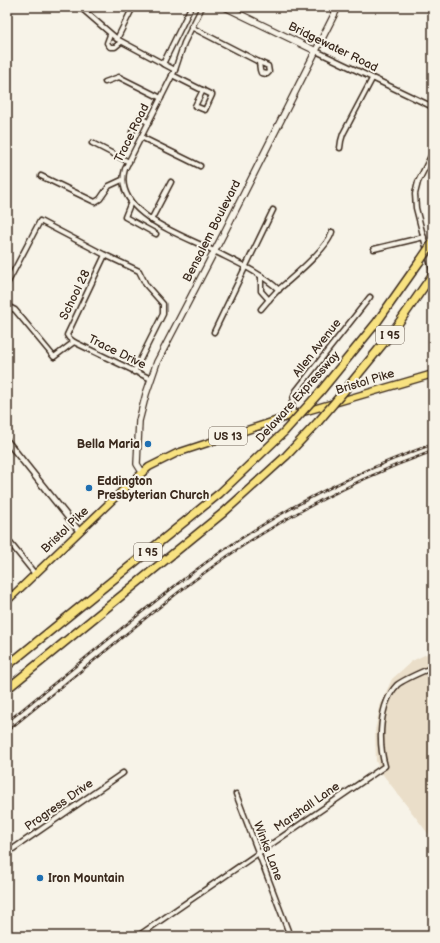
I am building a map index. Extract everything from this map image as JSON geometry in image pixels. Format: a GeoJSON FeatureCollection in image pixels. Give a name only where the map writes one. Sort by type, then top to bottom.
{"type":"FeatureCollection","features":[{"type":"Feature","properties":{"kind":"highway","name":"Delaware Expressway"},"geometry":{"type":"LineString","coordinates":[[7,666],[220,493],[284,432],[320,392],[377,322],[433,242]]}},
{"type":"Feature","properties":{"kind":"highway","name":"I 95"},"geometry":{"type":"LineString","coordinates":[[7,689],[224,513],[275,466],[318,422],[351,383],[382,345],[433,274]]}},
{"type":"Feature","properties":{"kind":"main road","name":"Bridgewater Road"},"geometry":{"type":"LineString","coordinates":[[225,7],[316,51]]}},
{"type":"Feature","properties":{"kind":"main road","name":"Bensalem Boulevard"},"geometry":{"type":"LineString","coordinates":[[142,472],[137,464],[137,438],[142,407],[161,354],[215,251],[338,7]]}},
{"type":"Feature","properties":{"kind":"main road","name":"Bristol Pike"},"geometry":{"type":"LineString","coordinates":[[7,601],[142,472],[158,462],[175,453],[293,415],[433,374]]}},
{"type":"Feature","properties":{"kind":"street"},"geometry":{"type":"LineString","coordinates":[[80,7],[110,35],[175,70]]}},
{"type":"Feature","properties":{"kind":"street"},"geometry":{"type":"LineString","coordinates":[[110,35],[107,43],[110,47],[115,46],[133,7]]}},
{"type":"Feature","properties":{"kind":"street","name":"Trace Road"},"geometry":{"type":"LineString","coordinates":[[202,7],[184,43],[175,70],[125,169],[122,180],[124,190],[132,202],[151,220],[245,267],[261,276],[279,290]]}},
{"type":"Feature","properties":{"kind":"street"},"geometry":{"type":"LineString","coordinates":[[163,64],[190,9]]}},
{"type":"Feature","properties":{"kind":"street"},"geometry":{"type":"LineString","coordinates":[[192,27],[259,62]]}},
{"type":"Feature","properties":{"kind":"street","name":"Bridgewater Road"},"geometry":{"type":"LineString","coordinates":[[316,51],[433,107]]}},
{"type":"Feature","properties":{"kind":"street"},"geometry":{"type":"LineString","coordinates":[[172,75],[202,90],[212,95],[205,110],[195,106],[202,90]]}},
{"type":"Feature","properties":{"kind":"street"},"geometry":{"type":"LineString","coordinates":[[105,82],[119,77],[161,98]]}},
{"type":"Feature","properties":{"kind":"street"},"geometry":{"type":"LineString","coordinates":[[340,148],[346,128],[372,79]]}},
{"type":"Feature","properties":{"kind":"street"},"geometry":{"type":"LineString","coordinates":[[132,132],[140,117],[149,123]]}},
{"type":"Feature","properties":{"kind":"street"},"geometry":{"type":"LineString","coordinates":[[141,137],[200,166]]}},
{"type":"Feature","properties":{"kind":"street"},"geometry":{"type":"LineString","coordinates":[[92,143],[129,162]]}},
{"type":"Feature","properties":{"kind":"street"},"geometry":{"type":"LineString","coordinates":[[433,152],[418,182],[415,194],[416,208],[433,274]]}},
{"type":"Feature","properties":{"kind":"street"},"geometry":{"type":"LineString","coordinates":[[41,176],[95,202],[100,199],[109,186],[122,180]]}},
{"type":"Feature","properties":{"kind":"street"},"geometry":{"type":"LineString","coordinates":[[151,220],[171,182]]}},
{"type":"Feature","properties":{"kind":"street"},"geometry":{"type":"LineString","coordinates":[[132,202],[125,217],[156,234]]}},
{"type":"Feature","properties":{"kind":"street"},"geometry":{"type":"LineString","coordinates":[[214,332],[273,210]]}},
{"type":"Feature","properties":{"kind":"street"},"geometry":{"type":"LineString","coordinates":[[7,284],[40,221],[139,271],[146,285],[162,304],[163,314],[134,372]]}},
{"type":"Feature","properties":{"kind":"street"},"geometry":{"type":"LineString","coordinates":[[261,309],[323,247],[331,236],[332,232]]}},
{"type":"Feature","properties":{"kind":"street"},"geometry":{"type":"LineString","coordinates":[[374,249],[424,237]]}},
{"type":"Feature","properties":{"kind":"street","name":"School 28"},"geometry":{"type":"LineString","coordinates":[[74,342],[67,335],[105,255]]}},
{"type":"Feature","properties":{"kind":"street"},"geometry":{"type":"LineString","coordinates":[[261,276],[260,291],[269,300]]}},
{"type":"Feature","properties":{"kind":"street","name":"Allen Avenue"},"geometry":{"type":"LineString","coordinates":[[293,415],[292,402],[296,391],[370,297]]}},
{"type":"Feature","properties":{"kind":"street"},"geometry":{"type":"LineString","coordinates":[[7,306],[15,310],[54,357],[74,342]]}},
{"type":"Feature","properties":{"kind":"street","name":"Trace Drive"},"geometry":{"type":"LineString","coordinates":[[74,342],[151,379]]}},
{"type":"Feature","properties":{"kind":"street"},"geometry":{"type":"LineString","coordinates":[[7,441],[80,531]]}},
{"type":"Feature","properties":{"kind":"street"},"geometry":{"type":"LineString","coordinates":[[7,539],[35,574]]}},
{"type":"Feature","properties":{"kind":"street","name":"Marshall Lane"},"geometry":{"type":"LineString","coordinates":[[138,936],[385,766],[381,748],[381,730],[383,713],[390,696],[398,684],[433,667]]}},
{"type":"Feature","properties":{"kind":"street","name":"Progress Drive"},"geometry":{"type":"LineString","coordinates":[[7,853],[123,773]]}},
{"type":"Feature","properties":{"kind":"street","name":"Winks Lane"},"geometry":{"type":"LineString","coordinates":[[236,794],[290,936]]}},
{"type":"Feature","properties":{"kind":"shaded area"},"geometry":{"type":"Polygon","coordinates":[[[433,651],[433,840],[381,772],[376,761],[375,730],[381,703],[392,679],[412,661],[433,651]]]}},
{"type":"Feature","properties":{"kind":"railway"},"geometry":{"type":"LineString","coordinates":[[7,722],[122,628],[201,566],[234,543],[294,506],[339,483],[386,462],[433,444]]}},
{"type":"Feature","properties":{"kind":"railway"},"geometry":{"type":"LineString","coordinates":[[7,731],[157,609],[241,547],[334,493],[408,460],[433,451]]}},
{"type":"Feature","properties":{"kind":"place","name":"Bella Maria"},"geometry":{"type":"Point","coordinates":[148,444]}},
{"type":"Feature","properties":{"kind":"place","name":"Eddington Presbyterian Church"},"geometry":{"type":"Point","coordinates":[89,488]}},
{"type":"Feature","properties":{"kind":"place","name":"Iron Mountain"},"geometry":{"type":"Point","coordinates":[40,878]}}]}
